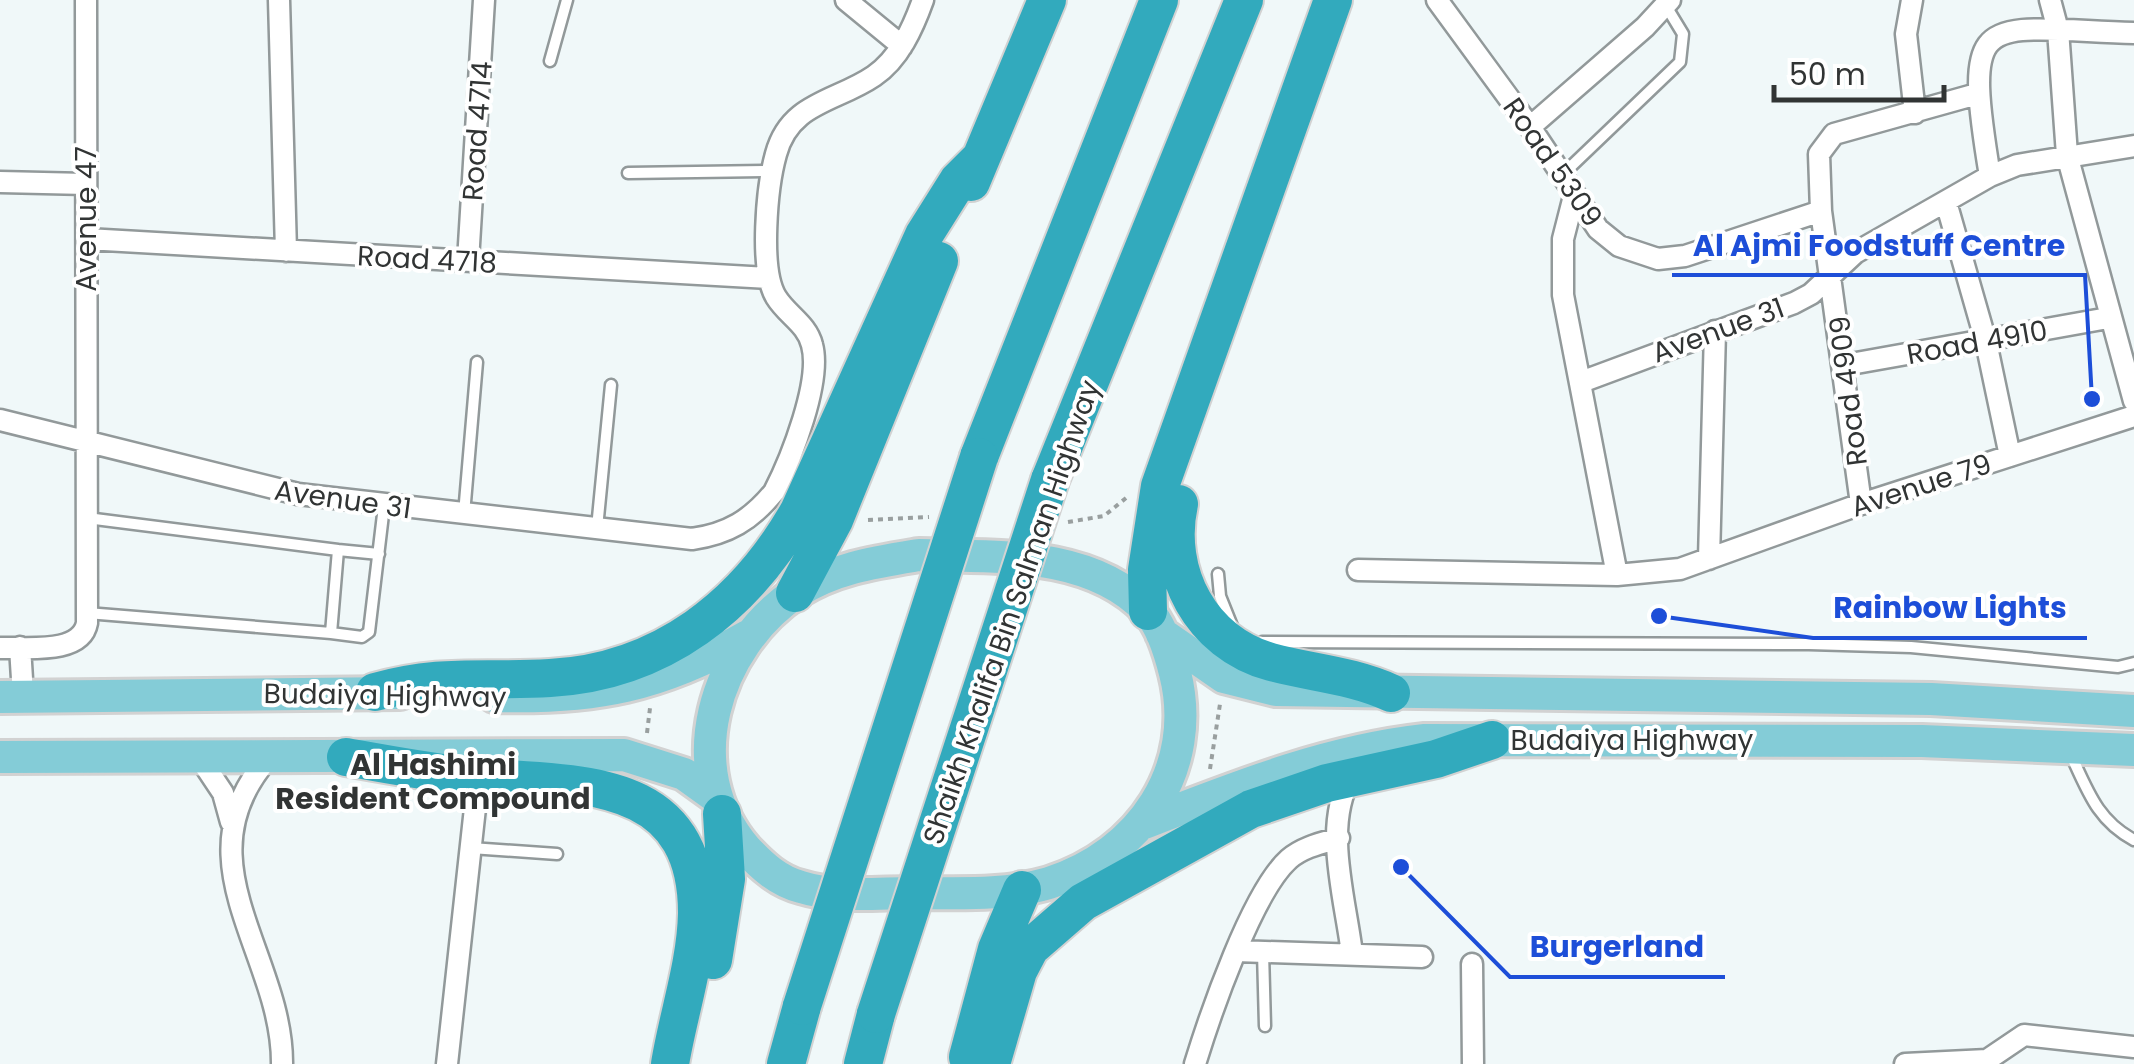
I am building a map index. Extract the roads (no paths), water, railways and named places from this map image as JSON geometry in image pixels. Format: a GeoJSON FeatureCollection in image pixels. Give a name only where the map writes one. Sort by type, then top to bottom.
{"type":"FeatureCollection","features":[{"type":"Feature","properties":{"kind":"highway"},"geometry":{"type":"LineString","coordinates":[[795,593],[834,520],[1047,0]]}},
{"type":"Feature","properties":{"kind":"highway"},"geometry":{"type":"LineString","coordinates":[[786,1064],[978,457],[1158,0]]}},
{"type":"Feature","properties":{"kind":"highway","name":"Shaikh Khalifa Bin Salman Highway"},"geometry":{"type":"LineString","coordinates":[[862,1064],[1050,480],[1244,0]]}},
{"type":"Feature","properties":{"kind":"highway"},"geometry":{"type":"LineString","coordinates":[[1155,622],[1146,570],[1155,510],[1327,16]]}},
{"type":"Feature","properties":{"kind":"highway"},"geometry":{"type":"LineString","coordinates":[[375,692],[424,678],[549,678],[620,666],[682,638],[737,597],[770,558],[800,511],[924,236],[958,181],[981,158]]}},
{"type":"Feature","properties":{"kind":"highway"},"geometry":{"type":"LineString","coordinates":[[1202,366],[1197,426],[1174,546],[1180,577],[1194,605],[1214,630],[1240,649],[1269,662],[1361,680],[1391,694]]}},
{"type":"Feature","properties":{"kind":"highway"},"geometry":{"type":"LineString","coordinates":[[991,1064],[1018,971],[1030,948],[1063,916],[1251,809],[1291,794],[1436,759],[1492,740]]}},
{"type":"Feature","properties":{"kind":"highway"},"geometry":{"type":"LineString","coordinates":[[346,758],[478,786],[610,788],[658,817],[689,860],[697,915],[670,1064]]}},
{"type":"Feature","properties":{"kind":"highway"},"geometry":{"type":"LineString","coordinates":[[684,1064],[724,909],[719,806]]}},
{"type":"Feature","properties":{"kind":"highway"},"geometry":{"type":"LineString","coordinates":[[966,1064],[985,984],[1022,890]]}},
{"type":"Feature","properties":{"kind":"main road","name":"Budaiya Highway"},"geometry":{"type":"LineString","coordinates":[[12,696],[375,692],[554,698],[605,693],[654,681],[756,632],[795,593],[833,573],[918,555],[1049,561],[1088,574],[1224,677],[1276,690],[1931,698],[2134,711]]}},
{"type":"Feature","properties":{"kind":"main road"},"geometry":{"type":"LineString","coordinates":[[0,757],[624,755],[684,774],[719,806],[762,866],[798,887],[826,893],[1022,890],[1053,882],[1092,863],[1134,835],[1172,774],[1179,746],[1179,689],[1155,622]]}},
{"type":"Feature","properties":{"kind":"main road"},"geometry":{"type":"LineString","coordinates":[[719,806],[709,749],[715,702],[736,658],[756,632]]}},
{"type":"Feature","properties":{"kind":"main road","name":"Budaiya Highway"},"geometry":{"type":"LineString","coordinates":[[1144,823],[1273,773],[1365,747],[1425,740],[1922,740],[2134,750]]}},
{"type":"Feature","properties":{"kind":"street","name":"Avenue 47"},"geometry":{"type":"LineString","coordinates":[[86,0],[88,613]]}},
{"type":"Feature","properties":{"kind":"street"},"geometry":{"type":"LineString","coordinates":[[280,0],[286,251]]}},
{"type":"Feature","properties":{"kind":"street","name":"Road 4714"},"geometry":{"type":"LineString","coordinates":[[468,261],[484,0]]}},
{"type":"Feature","properties":{"kind":"street"},"geometry":{"type":"LineString","coordinates":[[846,0],[902,46]]}},
{"type":"Feature","properties":{"kind":"street"},"geometry":{"type":"LineString","coordinates":[[768,278],[772,172],[784,134],[811,104],[871,79],[902,46],[923,0]]}},
{"type":"Feature","properties":{"kind":"street"},"geometry":{"type":"LineString","coordinates":[[1327,16],[1357,0]]}},
{"type":"Feature","properties":{"kind":"street","name":"Road 5309"},"geometry":{"type":"LineString","coordinates":[[1437,0],[1530,126],[1598,229],[1618,246],[1658,259],[1685,256],[1821,211]]}},
{"type":"Feature","properties":{"kind":"street"},"geometry":{"type":"LineString","coordinates":[[1912,0],[1906,34],[1915,113]]}},
{"type":"Feature","properties":{"kind":"street"},"geometry":{"type":"LineString","coordinates":[[2050,0],[2058,30],[2068,155],[2108,318],[2134,401]]}},
{"type":"Feature","properties":{"kind":"street"},"geometry":{"type":"LineString","coordinates":[[1530,126],[1665,2]]}},
{"type":"Feature","properties":{"kind":"street"},"geometry":{"type":"LineString","coordinates":[[1990,176],[1977,94],[1977,68],[1990,41],[2017,27],[2134,33]]}},
{"type":"Feature","properties":{"kind":"street","name":"Road 4909"},"geometry":{"type":"LineString","coordinates":[[1861,504],[1833,272],[1821,211],[1819,154],[1828,139],[1977,94]]}},
{"type":"Feature","properties":{"kind":"street","name":"Avenue 31"},"geometry":{"type":"LineString","coordinates":[[1581,382],[1812,294],[1855,253],[1990,176],[2068,155],[2134,146]]}},
{"type":"Feature","properties":{"kind":"street"},"geometry":{"type":"LineString","coordinates":[[0,182],[86,184]]}},
{"type":"Feature","properties":{"kind":"street"},"geometry":{"type":"LineString","coordinates":[[1574,196],[1562,267],[1617,575]]}},
{"type":"Feature","properties":{"kind":"street"},"geometry":{"type":"LineString","coordinates":[[1946,202],[1986,342],[2010,456]]}},
{"type":"Feature","properties":{"kind":"street","name":"Road 4718"},"geometry":{"type":"LineString","coordinates":[[86,240],[768,278]]}},
{"type":"Feature","properties":{"kind":"street","name":"Avenue 31"},"geometry":{"type":"LineString","coordinates":[[0,420],[244,483],[384,506],[692,539],[730,530],[748,520],[774,492],[813,380],[813,347],[807,332],[778,301],[768,278]]}},
{"type":"Feature","properties":{"kind":"street","name":"Road 4910"},"geometry":{"type":"LineString","coordinates":[[1845,365],[2108,318]]}},
{"type":"Feature","properties":{"kind":"street"},"geometry":{"type":"LineString","coordinates":[[1709,559],[1715,331]]}},
{"type":"Feature","properties":{"kind":"street","name":"Avenue 79"},"geometry":{"type":"LineString","coordinates":[[1358,570],[1649,574],[1709,559],[1861,504],[2134,416]]}},
{"type":"Feature","properties":{"kind":"street"},"geometry":{"type":"LineString","coordinates":[[12,696],[10,648],[72,644],[83,636],[88,613]]}},
{"type":"Feature","properties":{"kind":"street"},"geometry":{"type":"LineString","coordinates":[[197,754],[223,793],[232,830],[234,890],[278,1023],[282,1064]]}},
{"type":"Feature","properties":{"kind":"street"},"geometry":{"type":"LineString","coordinates":[[232,830],[244,791],[269,757]]}},
{"type":"Feature","properties":{"kind":"street"},"geometry":{"type":"LineString","coordinates":[[1351,777],[1340,800],[1338,831],[1352,954]]}},
{"type":"Feature","properties":{"kind":"street"},"geometry":{"type":"LineString","coordinates":[[447,1064],[478,786]]}},
{"type":"Feature","properties":{"kind":"street"},"geometry":{"type":"LineString","coordinates":[[1291,794],[1317,806],[1338,831]]}},
{"type":"Feature","properties":{"kind":"street"},"geometry":{"type":"LineString","coordinates":[[1195,1064],[1236,951],[1288,860],[1338,831]]}},
{"type":"Feature","properties":{"kind":"street"},"geometry":{"type":"LineString","coordinates":[[1236,951],[1422,958]]}},
{"type":"Feature","properties":{"kind":"street"},"geometry":{"type":"LineString","coordinates":[[1472,964],[1474,1064]]}},
{"type":"Feature","properties":{"kind":"street"},"geometry":{"type":"LineString","coordinates":[[1905,1064],[1987,1060],[2024,1035],[2134,1047]]}},
{"type":"Feature","properties":{"kind":"lane"},"geometry":{"type":"LineString","coordinates":[[550,61],[567,0]]}},
{"type":"Feature","properties":{"kind":"lane"},"geometry":{"type":"LineString","coordinates":[[1562,176],[1680,62],[1683,34],[1665,2]]}},
{"type":"Feature","properties":{"kind":"lane"},"geometry":{"type":"LineString","coordinates":[[628,173],[772,172]]}},
{"type":"Feature","properties":{"kind":"lane"},"geometry":{"type":"LineString","coordinates":[[464,515],[477,362]]}},
{"type":"Feature","properties":{"kind":"lane"},"geometry":{"type":"LineString","coordinates":[[597,528],[611,385]]}},
{"type":"Feature","properties":{"kind":"lane"},"geometry":{"type":"LineString","coordinates":[[88,613],[362,637],[369,632],[384,506]]}},
{"type":"Feature","properties":{"kind":"lane"},"geometry":{"type":"LineString","coordinates":[[87,518],[380,554]]}},
{"type":"Feature","properties":{"kind":"lane"},"geometry":{"type":"LineString","coordinates":[[331,633],[338,550]]}},
{"type":"Feature","properties":{"kind":"lane"},"geometry":{"type":"LineString","coordinates":[[1218,574],[1220,596],[1238,638],[1267,643],[1809,644],[1911,647],[2118,667],[2134,663]]}},
{"type":"Feature","properties":{"kind":"lane"},"geometry":{"type":"LineString","coordinates":[[2067,746],[2098,812],[2116,830],[2134,840]]}},
{"type":"Feature","properties":{"kind":"lane"},"geometry":{"type":"LineString","coordinates":[[471,848],[557,854]]}},
{"type":"Feature","properties":{"kind":"lane"},"geometry":{"type":"LineString","coordinates":[[1263,951],[1265,1026]]}},
{"type":"Feature","properties":{"kind":"place","name":"Al Ajmi Foodstuff Centre"},"geometry":{"type":"Point","coordinates":[2092,399]}},
{"type":"Feature","properties":{"kind":"place","name":"Rainbow Lights"},"geometry":{"type":"Point","coordinates":[1659,616]}},
{"type":"Feature","properties":{"kind":"place","name":"Burgerland"},"geometry":{"type":"Point","coordinates":[1401,867]}},
{"type":"Feature","properties":{"kind":"district","name":"Al Hashimi Resident Compound"},"geometry":{"type":"Point","coordinates":[433,782]}}]}
